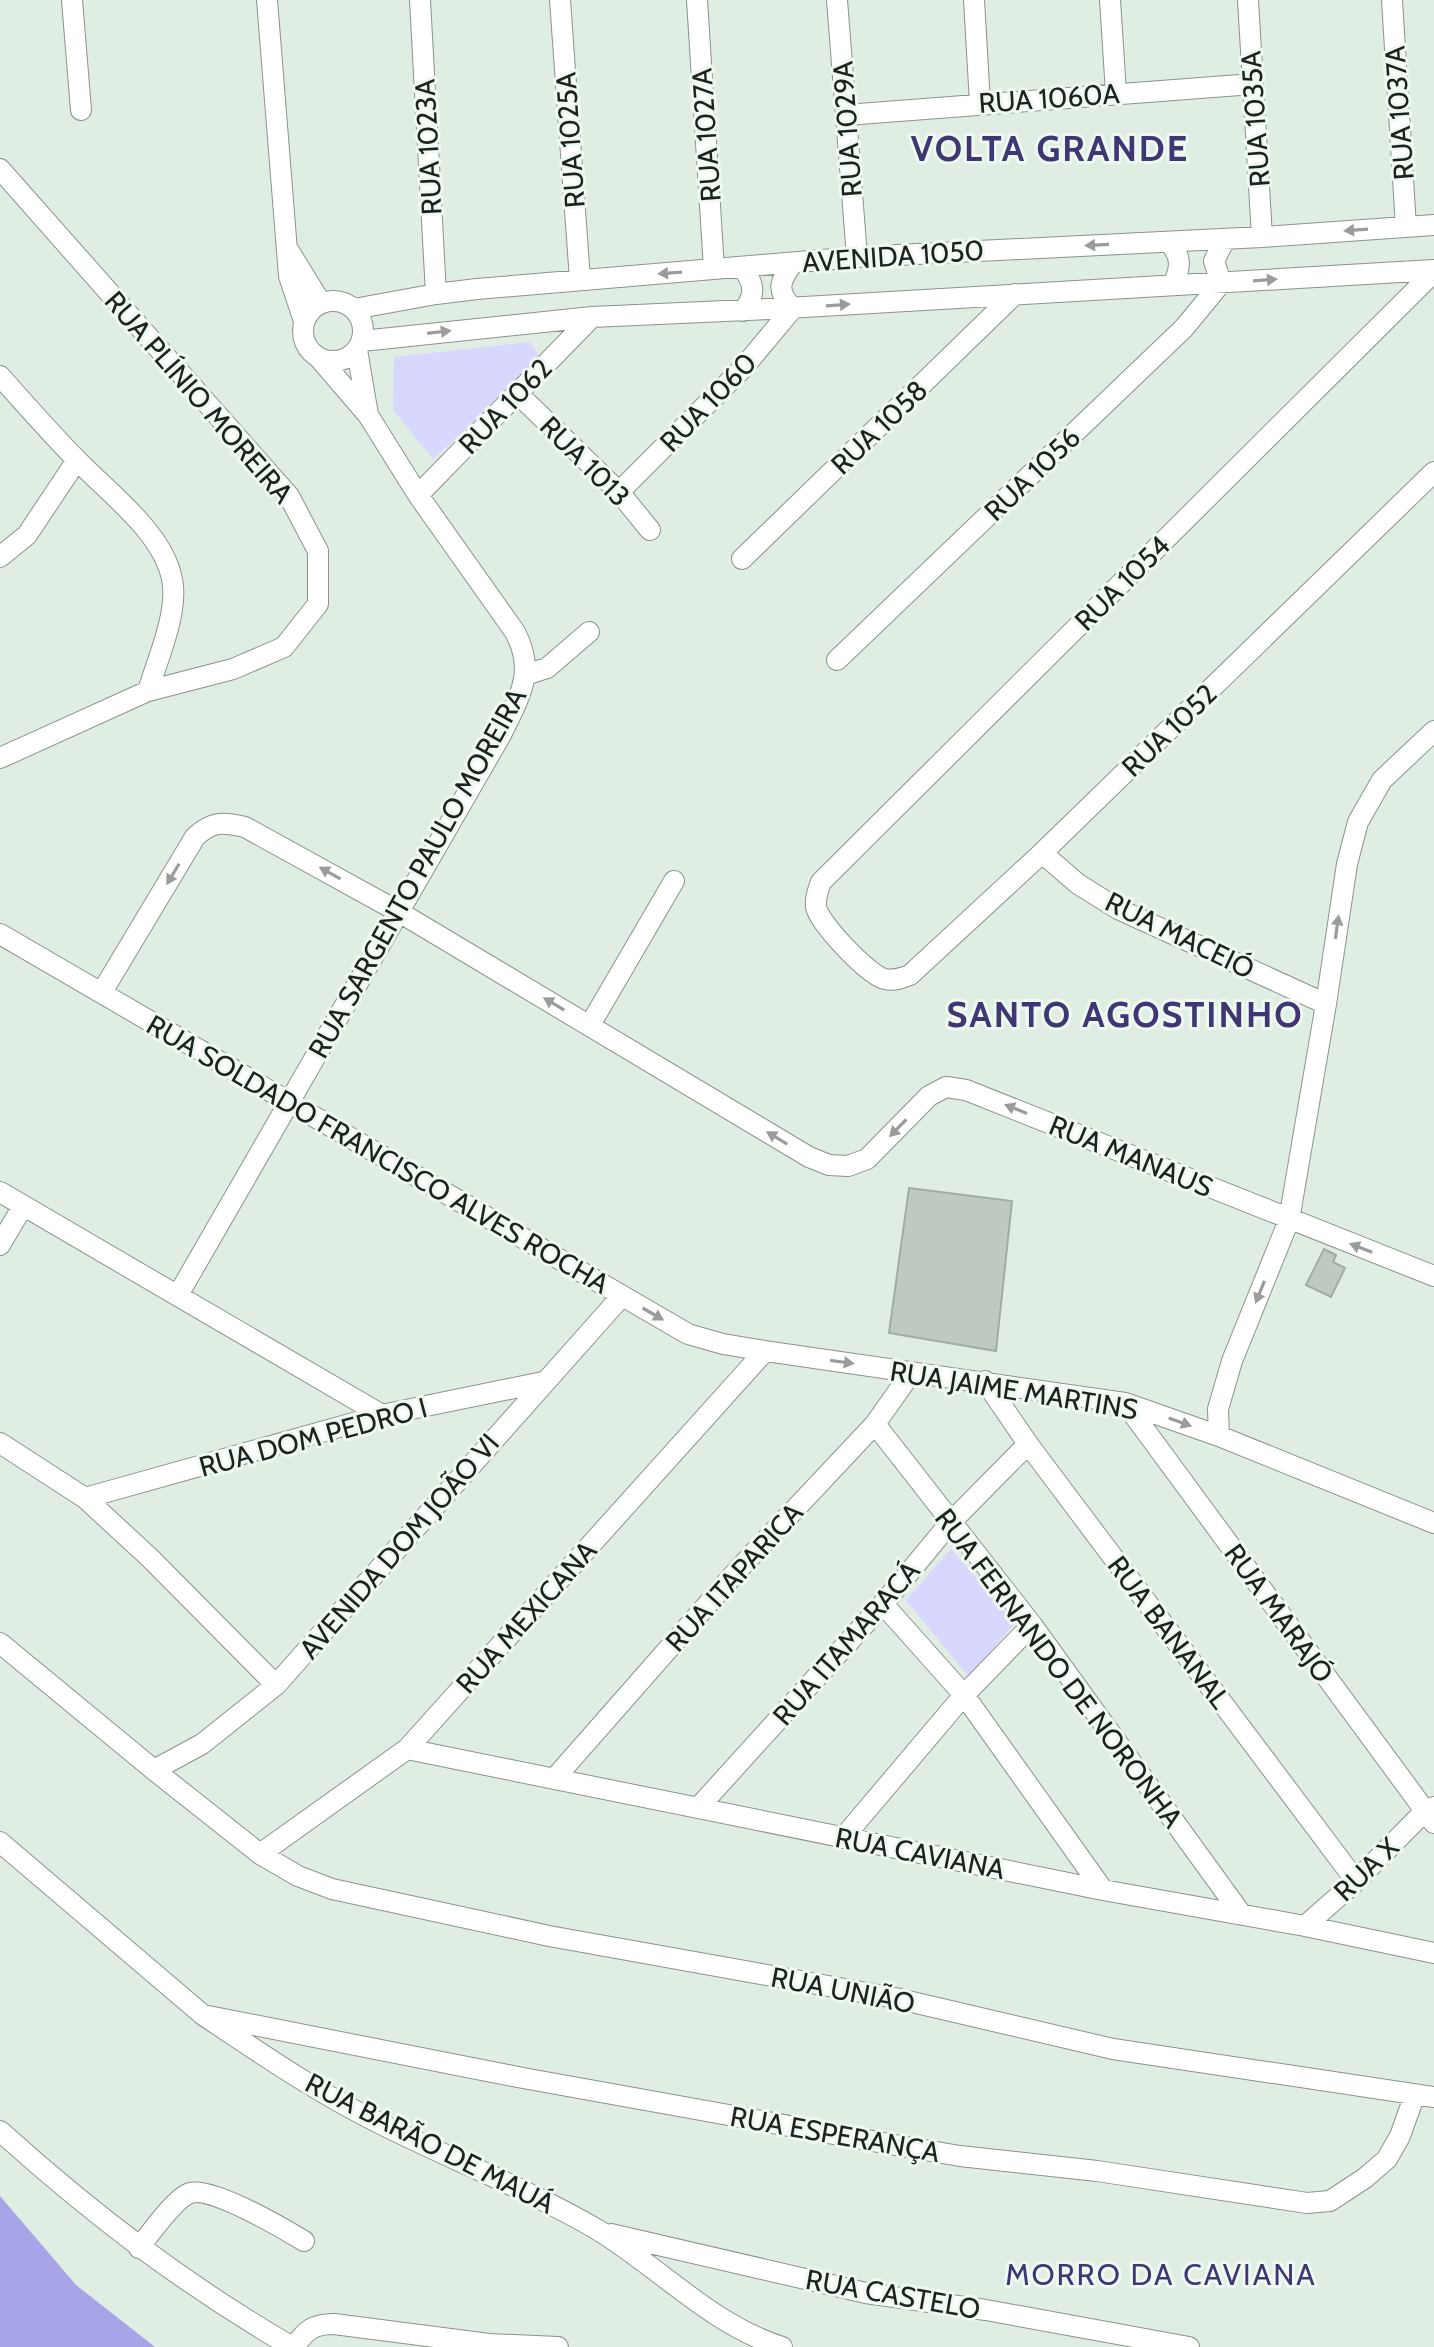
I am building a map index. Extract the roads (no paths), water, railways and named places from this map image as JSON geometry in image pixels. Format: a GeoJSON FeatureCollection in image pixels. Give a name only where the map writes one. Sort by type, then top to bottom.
{"type":"FeatureCollection","features":[{"type":"Feature","properties":{"kind":"street"},"geometry":{"type":"LineString","coordinates":[[72,0],[81,110]]}},
{"type":"Feature","properties":{"kind":"street"},"geometry":{"type":"LineString","coordinates":[[267,0],[289,276],[304,321],[307,346],[319,358],[339,361],[359,346],[363,324],[354,309],[339,301],[321,303],[304,321]]}},
{"type":"Feature","properties":{"kind":"street","name":"RUA 1023A"},"geometry":{"type":"LineString","coordinates":[[420,0],[436,294]]}},
{"type":"Feature","properties":{"kind":"street","name":"RUA 1025A"},"geometry":{"type":"LineString","coordinates":[[560,0],[580,280]]}},
{"type":"Feature","properties":{"kind":"street","name":"RUA 1027A"},"geometry":{"type":"LineString","coordinates":[[697,0],[714,269]]}},
{"type":"Feature","properties":{"kind":"street","name":"RUA 1029A"},"geometry":{"type":"LineString","coordinates":[[837,0],[857,257]]}},
{"type":"Feature","properties":{"kind":"street"},"geometry":{"type":"LineString","coordinates":[[974,0],[980,103]]}},
{"type":"Feature","properties":{"kind":"street"},"geometry":{"type":"LineString","coordinates":[[1110,0],[1116,93]]}},
{"type":"Feature","properties":{"kind":"street","name":"RUA 1035A"},"geometry":{"type":"LineString","coordinates":[[1248,0],[1262,237]]}},
{"type":"Feature","properties":{"kind":"street","name":"RUA 1037A"},"geometry":{"type":"LineString","coordinates":[[1392,0],[1406,227]]}},
{"type":"Feature","properties":{"kind":"street","name":"RUA 1060A"},"geometry":{"type":"LineString","coordinates":[[846,115],[1253,84]]}},
{"type":"Feature","properties":{"kind":"street","name":"RUA PLÍNIO MOREIRA"},"geometry":{"type":"LineString","coordinates":[[0,169],[289,496],[318,551],[318,604],[284,647],[233,669],[148,691],[0,758]]}},
{"type":"Feature","properties":{"kind":"street","name":"AVENIDA 1050"},"geometry":{"type":"LineString","coordinates":[[354,309],[436,294],[857,257],[1262,237],[1434,225]]}},
{"type":"Feature","properties":{"kind":"street"},"geometry":{"type":"LineString","coordinates":[[1221,283],[1214,261],[1225,239]]}},
{"type":"Feature","properties":{"kind":"street"},"geometry":{"type":"LineString","coordinates":[[1169,242],[1181,261],[1173,285]]}},
{"type":"Feature","properties":{"kind":"street"},"geometry":{"type":"LineString","coordinates":[[287,247],[321,303]]}},
{"type":"Feature","properties":{"kind":"street"},"geometry":{"type":"LineString","coordinates":[[793,263],[780,285],[781,294],[793,308]]}},
{"type":"Feature","properties":{"kind":"street"},"geometry":{"type":"LineString","coordinates":[[742,267],[754,293],[743,311]]}},
{"type":"Feature","properties":{"kind":"street","name":"AVENIDA 1050"},"geometry":{"type":"LineString","coordinates":[[359,346],[592,317],[1434,271]]}},
{"type":"Feature","properties":{"kind":"street","name":"RUA 1054"},"geometry":{"type":"LineString","coordinates":[[897,980],[884,979],[871,973],[823,922],[816,910],[821,882],[1434,271]]}},
{"type":"Feature","properties":{"kind":"street","name":"RUA 1056"},"geometry":{"type":"LineString","coordinates":[[837,660],[1164,349],[1221,283]]}},
{"type":"Feature","properties":{"kind":"street","name":"RUA 1058"},"geometry":{"type":"LineString","coordinates":[[742,559],[1015,294]]}},
{"type":"Feature","properties":{"kind":"street","name":"RUA 1060"},"geometry":{"type":"LineString","coordinates":[[619,492],[743,368],[793,308]]}},
{"type":"Feature","properties":{"kind":"street","name":"RUA 1062"},"geometry":{"type":"LineString","coordinates":[[418,495],[592,317]]}},
{"type":"Feature","properties":{"kind":"street","name":"RUA SARGENTO PAULO MOREIRA"},"geometry":{"type":"LineString","coordinates":[[359,346],[368,415]]}},
{"type":"Feature","properties":{"kind":"street","name":"RUA SARGENTO PAULO MOREIRA"},"geometry":{"type":"LineString","coordinates":[[178,1295],[502,733],[525,682],[523,648],[515,632],[418,495],[368,415],[319,358]]}},
{"type":"Feature","properties":{"kind":"street"},"geometry":{"type":"LineString","coordinates":[[0,376],[77,460],[132,514],[162,550],[172,580],[173,605],[148,691]]}},
{"type":"Feature","properties":{"kind":"street","name":"RUA 1013"},"geometry":{"type":"LineString","coordinates":[[518,394],[619,492],[650,530]]}},
{"type":"Feature","properties":{"kind":"street"},"geometry":{"type":"LineString","coordinates":[[0,557],[27,535],[77,460]]}},
{"type":"Feature","properties":{"kind":"street","name":"RUA 1052"},"geometry":{"type":"LineString","coordinates":[[897,980],[910,975],[1042,853],[1434,472]]}},
{"type":"Feature","properties":{"kind":"street"},"geometry":{"type":"LineString","coordinates":[[525,675],[547,668],[589,632]]}},
{"type":"Feature","properties":{"kind":"street"},"geometry":{"type":"LineString","coordinates":[[1219,1436],[1218,1409],[1228,1375],[1289,1220],[1347,864],[1358,822],[1382,780],[1434,731]]}},
{"type":"Feature","properties":{"kind":"street"},"geometry":{"type":"LineString","coordinates":[[102,992],[188,848],[209,825],[225,822],[245,827],[399,912],[590,1025],[674,881]]}},
{"type":"Feature","properties":{"kind":"street","name":"RUA MACEIÓ"},"geometry":{"type":"LineString","coordinates":[[1042,853],[1078,884],[1118,909],[1326,1004]]}},
{"type":"Feature","properties":{"kind":"street","name":"RUA SOLDADO FRANCISCO ALVES ROCHA"},"geometry":{"type":"LineString","coordinates":[[0,934],[688,1334],[765,1351]]}},
{"type":"Feature","properties":{"kind":"street","name":"RUA MANAUS"},"geometry":{"type":"LineString","coordinates":[[590,1025],[809,1157],[829,1165],[848,1166],[867,1159],[929,1096],[946,1087],[966,1090],[1434,1276]]}},
{"type":"Feature","properties":{"kind":"street"},"geometry":{"type":"LineString","coordinates":[[0,1192],[382,1415]]}},
{"type":"Feature","properties":{"kind":"street"},"geometry":{"type":"LineString","coordinates":[[0,1245],[23,1206]]}},
{"type":"Feature","properties":{"kind":"street","name":"AVENIDA DOM JOÃO VI"},"geometry":{"type":"LineString","coordinates":[[154,1770],[202,1744],[276,1685],[621,1297]]}},
{"type":"Feature","properties":{"kind":"street","name":"RUA JAIME MARTINS"},"geometry":{"type":"LineString","coordinates":[[765,1351],[1125,1403],[1219,1436],[1434,1523]]}},
{"type":"Feature","properties":{"kind":"street","name":"RUA MEXICANA"},"geometry":{"type":"LineString","coordinates":[[260,1854],[407,1749],[765,1351]]}},
{"type":"Feature","properties":{"kind":"street","name":"RUA ITAPARICA"},"geometry":{"type":"LineString","coordinates":[[554,1779],[736,1572],[875,1424],[911,1373]]}},
{"type":"Feature","properties":{"kind":"street","name":"RUA BANANAL"},"geometry":{"type":"LineString","coordinates":[[985,1381],[1028,1444],[1356,1881]]}},
{"type":"Feature","properties":{"kind":"street","name":"RUA DOM PEDRO I"},"geometry":{"type":"LineString","coordinates":[[85,1498],[382,1415],[543,1382]]}},
{"type":"Feature","properties":{"kind":"street","name":"RUA MARAJÓ"},"geometry":{"type":"LineString","coordinates":[[1125,1403],[1431,1813]]}},
{"type":"Feature","properties":{"kind":"street","name":"RUA FERNANDO DE NORONHA"},"geometry":{"type":"LineString","coordinates":[[875,1424],[1032,1625],[1242,1915]]}},
{"type":"Feature","properties":{"kind":"street"},"geometry":{"type":"LineString","coordinates":[[0,1443],[85,1498],[150,1558],[276,1685]]}},
{"type":"Feature","properties":{"kind":"street","name":"RUA ITAMARACÁ"},"geometry":{"type":"LineString","coordinates":[[698,1808],[883,1604],[950,1523],[1028,1444]]}},
{"type":"Feature","properties":{"kind":"street"},"geometry":{"type":"LineString","coordinates":[[883,1604],[964,1695],[1103,1890]]}},
{"type":"Feature","properties":{"kind":"street"},"geometry":{"type":"LineString","coordinates":[[843,1838],[964,1695],[1032,1625]]}},
{"type":"Feature","properties":{"kind":"street","name":"RUA UNIÃO"},"geometry":{"type":"LineString","coordinates":[[0,1643],[260,1854],[298,1876],[332,1889],[549,1936],[895,1998],[1113,2049],[1424,2095]]}},
{"type":"Feature","properties":{"kind":"street","name":"RUA CAVIANA"},"geometry":{"type":"LineString","coordinates":[[407,1749],[1103,1890],[1305,1926],[1434,1953]]}},
{"type":"Feature","properties":{"kind":"street","name":"RUA X"},"geometry":{"type":"LineString","coordinates":[[1305,1926],[1431,1813]]}},
{"type":"Feature","properties":{"kind":"street","name":"RUA BARÃO DE MAUÁ"},"geometry":{"type":"LineString","coordinates":[[0,1842],[203,2015],[348,2107],[556,2207],[600,2232]]}},
{"type":"Feature","properties":{"kind":"street","name":"RUA ESPERANÇA"},"geometry":{"type":"LineString","coordinates":[[203,2015],[523,2078],[895,2145],[960,2156],[1097,2171],[1307,2203],[1330,2201],[1387,2159],[1424,2095]]}},
{"type":"Feature","properties":{"kind":"street"},"geometry":{"type":"LineString","coordinates":[[0,2131],[63,2188],[139,2248],[251,2323],[293,2347],[305,2331],[316,2324],[489,2344],[558,2347]]}},
{"type":"Feature","properties":{"kind":"street"},"geometry":{"type":"LineString","coordinates":[[139,2248],[181,2198],[191,2192],[205,2194],[264,2216],[304,2241]]}},
{"type":"Feature","properties":{"kind":"street"},"geometry":{"type":"LineString","coordinates":[[600,2232],[715,2313],[761,2340],[782,2347]]}},
{"type":"Feature","properties":{"kind":"street","name":"RUA CASTELO"},"geometry":{"type":"LineString","coordinates":[[600,2232],[866,2293],[986,2310],[1189,2347]]}},
{"type":"Feature","properties":{"kind":"district","name":"VOLTA GRANDE"},"geometry":{"type":"Point","coordinates":[1050,148]}},
{"type":"Feature","properties":{"kind":"district","name":"SANTO AGOSTINHO"},"geometry":{"type":"Point","coordinates":[1125,1014]}},
{"type":"Feature","properties":{"kind":"district","name":"MORRO DA CAVIANA"},"geometry":{"type":"Point","coordinates":[1161,2275]}}]}
